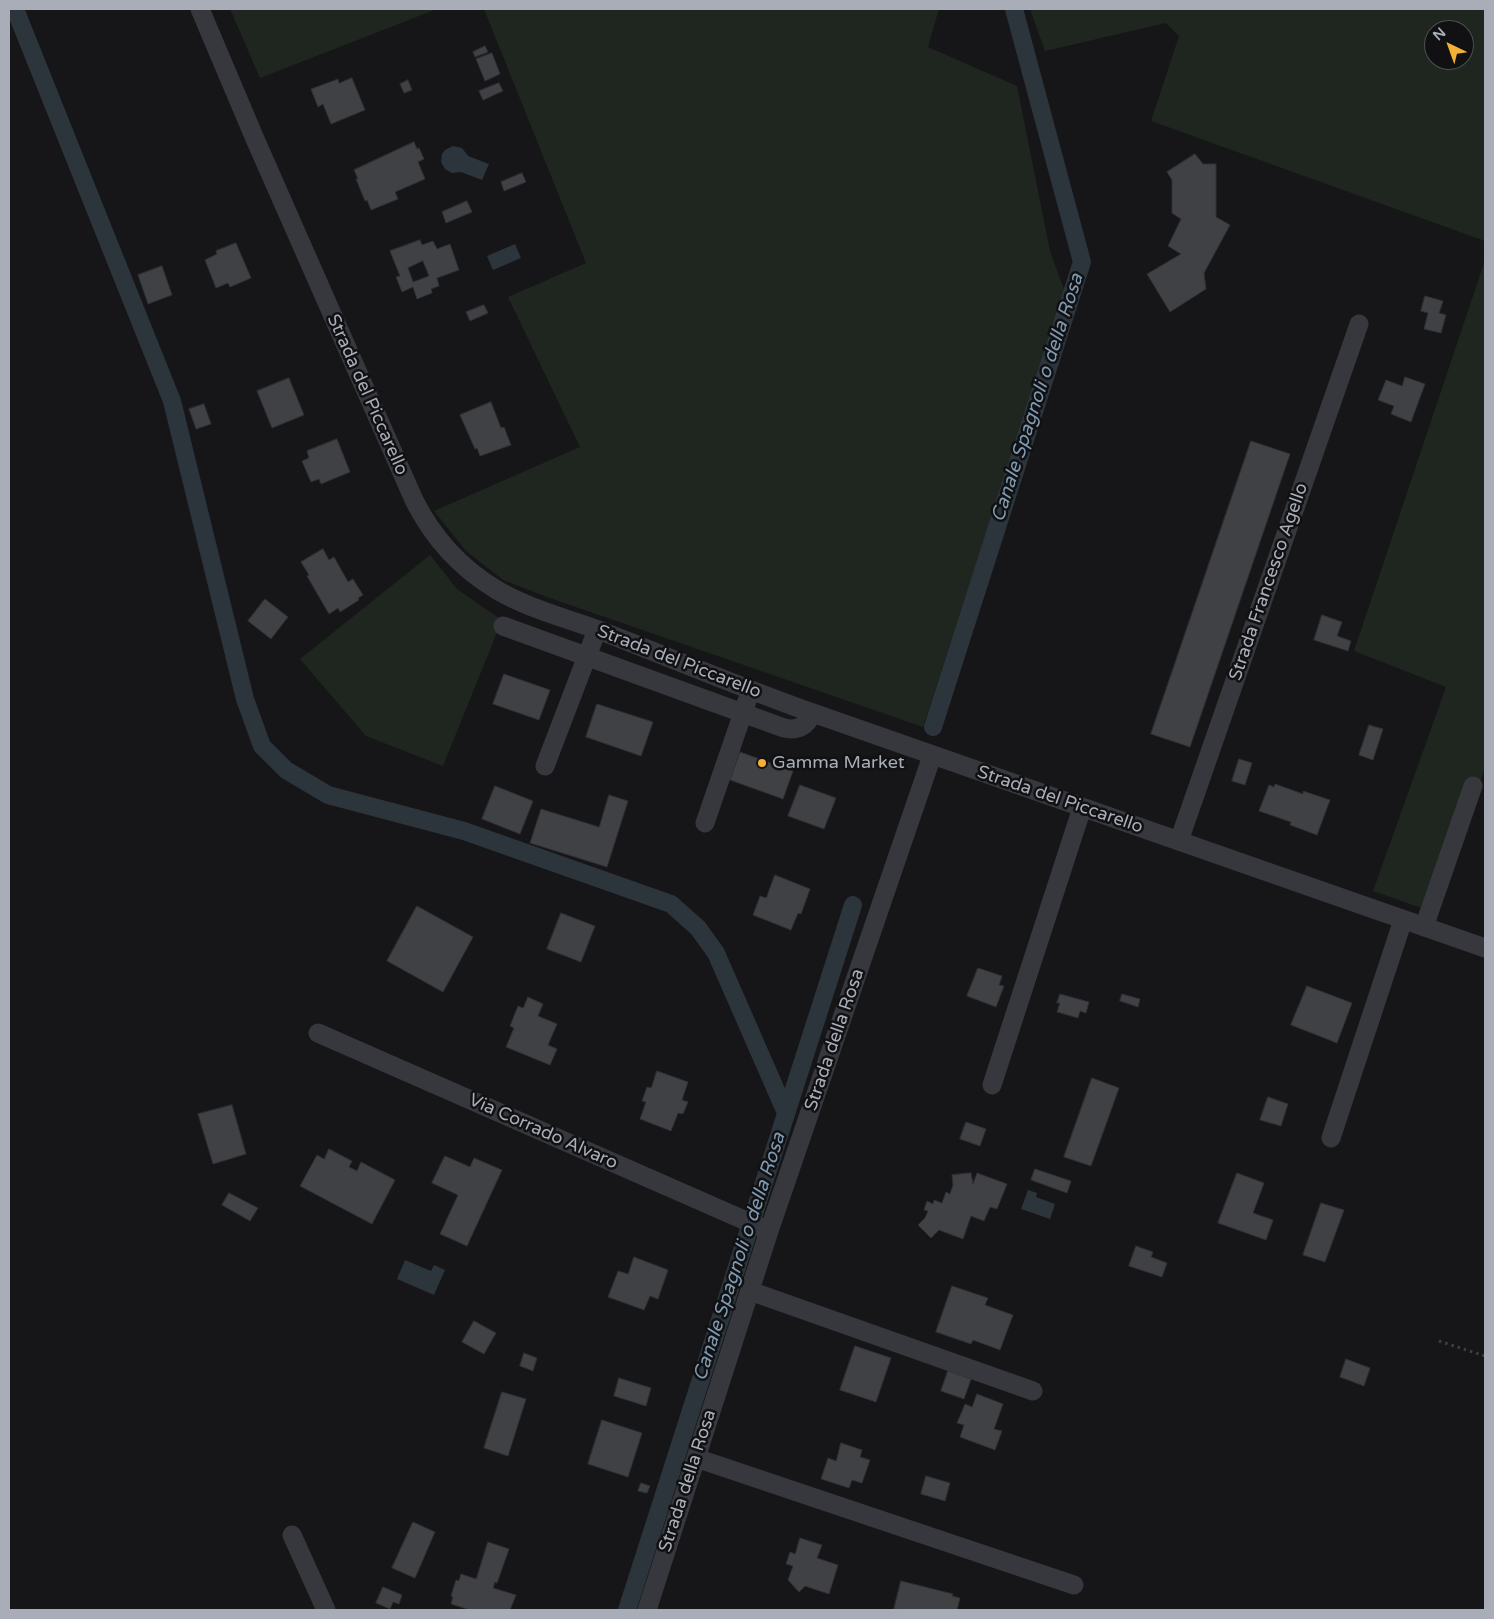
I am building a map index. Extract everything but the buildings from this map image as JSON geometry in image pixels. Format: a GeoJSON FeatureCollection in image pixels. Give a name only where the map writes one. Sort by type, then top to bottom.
{"type":"FeatureCollection","features":[{"type":"Feature","properties":{"kind":"street","name":"Strada del Piccarello"},"geometry":{"type":"LineString","coordinates":[[200,9],[255,140],[408,489],[439,541],[456,559],[496,589],[521,602],[751,691],[932,756],[1485,948]]}},
{"type":"Feature","properties":{"kind":"street","name":"Strada Francesco Agello"},"geometry":{"type":"LineString","coordinates":[[1179,841],[1359,324]]}},
{"type":"Feature","properties":{"kind":"street"},"geometry":{"type":"LineString","coordinates":[[503,626],[790,729],[799,728],[804,725],[812,713]]}},
{"type":"Feature","properties":{"kind":"street"},"geometry":{"type":"LineString","coordinates":[[545,766],[597,630]]}},
{"type":"Feature","properties":{"kind":"street"},"geometry":{"type":"LineString","coordinates":[[705,823],[751,691]]}},
{"type":"Feature","properties":{"kind":"street","name":"Strada della Rosa"},"geometry":{"type":"LineString","coordinates":[[646,1610],[769,1231],[932,756]]}},
{"type":"Feature","properties":{"kind":"street"},"geometry":{"type":"LineString","coordinates":[[1424,927],[1473,786]]}},
{"type":"Feature","properties":{"kind":"street"},"geometry":{"type":"LineString","coordinates":[[992,1085],[1082,808]]}},
{"type":"Feature","properties":{"kind":"street"},"geometry":{"type":"LineString","coordinates":[[1331,1138],[1403,920]]}},
{"type":"Feature","properties":{"kind":"street","name":"Via Corrado Alvaro"},"geometry":{"type":"LineString","coordinates":[[318,1033],[769,1231]]}},
{"type":"Feature","properties":{"kind":"street"},"geometry":{"type":"LineString","coordinates":[[750,1291],[1033,1391]]}},
{"type":"Feature","properties":{"kind":"street"},"geometry":{"type":"LineString","coordinates":[[696,1458],[1074,1585]]}},
{"type":"Feature","properties":{"kind":"street"},"geometry":{"type":"LineString","coordinates":[[292,1535],[326,1610]]}},
{"type":"Feature","properties":{"kind":"path"},"geometry":{"type":"LineString","coordinates":[[1439,1341],[1485,1356]]}},
{"type":"Feature","properties":{"kind":"shaded area"},"geometry":{"type":"Polygon","coordinates":[[[230,9],[437,9],[260,78],[230,9]]]}},
{"type":"Feature","properties":{"kind":"shaded area"},"geometry":{"type":"Polygon","coordinates":[[[484,9],[939,9],[928,47],[1017,86],[1050,251],[1065,292],[923,727],[547,597],[503,580],[466,551],[434,511],[580,447],[508,297],[586,263],[484,9]]]}},
{"type":"Feature","properties":{"kind":"shaded area"},"geometry":{"type":"Polygon","coordinates":[[[1030,9],[1485,9],[1485,241],[1151,121],[1179,36],[1166,23],[1045,51],[1030,9]]]}},
{"type":"Feature","properties":{"kind":"shaded area"},"geometry":{"type":"Polygon","coordinates":[[[453,146],[462,148],[468,156],[489,164],[482,180],[461,172],[452,173],[445,169],[441,162],[442,154],[453,146]]]}},
{"type":"Feature","properties":{"kind":"shaded area"},"geometry":{"type":"Polygon","coordinates":[[[515,244],[521,258],[493,270],[487,256],[515,244]]]}},
{"type":"Feature","properties":{"kind":"shaded area"},"geometry":{"type":"Polygon","coordinates":[[[1485,260],[1485,767],[1436,913],[1373,891],[1446,687],[1354,651],[1485,260]]]}},
{"type":"Feature","properties":{"kind":"shaded area"},"geometry":{"type":"Polygon","coordinates":[[[430,555],[457,589],[502,620],[443,766],[366,736],[300,659],[430,555]]]}},
{"type":"Feature","properties":{"kind":"shaded area"},"geometry":{"type":"Polygon","coordinates":[[[1028,1190],[1037,1193],[1036,1197],[1055,1204],[1050,1219],[1021,1209],[1028,1190]]]}},
{"type":"Feature","properties":{"kind":"shaded area"},"geometry":{"type":"Polygon","coordinates":[[[405,1260],[431,1271],[434,1265],[445,1270],[434,1295],[397,1279],[405,1260]]]}},
{"type":"Feature","properties":{"kind":"waterway"},"geometry":{"type":"LineString","coordinates":[[15,9],[172,401],[245,699],[262,746],[286,770],[328,795],[464,831],[671,904],[698,928],[716,953],[786,1113]]}},
{"type":"Feature","properties":{"kind":"waterway","name":"Canale Spagnoli o della Rosa"},"geometry":{"type":"LineString","coordinates":[[933,727],[1082,262],[1014,9]]}},
{"type":"Feature","properties":{"kind":"waterway","name":"Canale Spagnoli o della Rosa"},"geometry":{"type":"LineString","coordinates":[[627,1610],[853,905]]}},
{"type":"Feature","properties":{"kind":"place","name":"Gamma Market"},"geometry":{"type":"Point","coordinates":[762,763]}}]}
